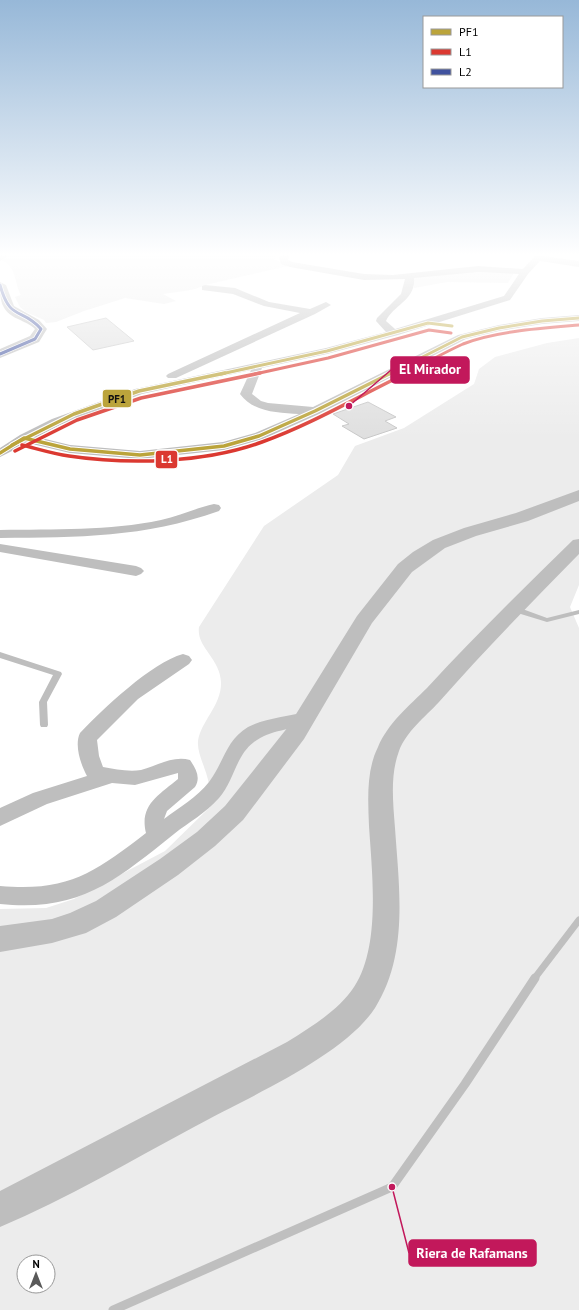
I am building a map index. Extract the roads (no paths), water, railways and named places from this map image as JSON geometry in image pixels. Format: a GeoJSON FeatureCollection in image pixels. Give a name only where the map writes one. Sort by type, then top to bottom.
{"type":"FeatureCollection","features":[{"type":"Feature","properties":{"kind":"street"},"geometry":{"type":"LineString","coordinates":[[0,354],[35,339],[41,329],[38,324],[23,316]]}},
{"type":"Feature","properties":{"kind":"street"},"geometry":{"type":"LineString","coordinates":[[0,453],[24,438],[74,414],[139,391],[232,350],[268,331],[302,316]]}},
{"type":"Feature","properties":{"kind":"street"},"geometry":{"type":"LineString","coordinates":[[384,316],[382,321],[386,328],[394,333]]}},
{"type":"Feature","properties":{"kind":"street"},"geometry":{"type":"LineString","coordinates":[[139,391],[328,351],[450,316]]}},
{"type":"Feature","properties":{"kind":"street"},"geometry":{"type":"LineString","coordinates":[[428,323],[461,332],[493,329],[542,321],[579,318]]}},
{"type":"Feature","properties":{"kind":"street"},"geometry":{"type":"LineString","coordinates":[[24,438],[55,447],[97,453],[140,455],[224,446],[241,442],[269,432],[315,411],[461,332]]}},
{"type":"Feature","properties":{"kind":"street"},"geometry":{"type":"LineString","coordinates":[[257,366],[256,372],[247,386],[246,394],[251,401],[271,408],[315,411]]}},
{"type":"Feature","properties":{"kind":"street"},"geometry":{"type":"LineString","coordinates":[[0,939],[52,931],[76,924],[106,909],[206,839],[234,813],[305,719],[364,620],[405,568],[420,556],[440,544],[458,537],[485,527],[522,517],[579,495]]}},
{"type":"Feature","properties":{"kind":"street"},"geometry":{"type":"LineString","coordinates":[[0,534],[93,533],[128,530],[169,523],[214,508]]}},
{"type":"Feature","properties":{"kind":"street"},"geometry":{"type":"LineString","coordinates":[[0,1209],[118,1149],[295,1054],[332,1030],[352,1013],[365,997],[375,980],[383,944],[385,909],[380,796],[382,770],[388,750],[402,728],[442,683],[579,544]]}},
{"type":"Feature","properties":{"kind":"street"},"geometry":{"type":"LineString","coordinates":[[0,548],[136,571]]}},
{"type":"Feature","properties":{"kind":"street"},"geometry":{"type":"LineString","coordinates":[[157,836],[153,821],[158,807],[188,782],[188,773],[183,765],[174,766],[160,772],[134,778],[113,776],[95,772],[89,756],[87,738],[102,721],[131,694],[183,660]]}},
{"type":"Feature","properties":{"kind":"street"},"geometry":{"type":"LineString","coordinates":[[0,895],[30,898],[53,896],[80,889],[98,879],[199,804],[218,786],[236,747],[255,732],[305,719]]}},
{"type":"Feature","properties":{"kind":"street"},"geometry":{"type":"LineString","coordinates":[[0,818],[18,807],[80,785],[113,776]]}},
{"type":"Feature","properties":{"kind":"lane"},"geometry":{"type":"LineString","coordinates":[[514,609],[547,620],[579,612]]}},
{"type":"Feature","properties":{"kind":"lane"},"geometry":{"type":"LineString","coordinates":[[0,655],[58,674],[43,702],[44,725]]}},
{"type":"Feature","properties":{"kind":"waterway"},"geometry":{"type":"LineString","coordinates":[[534,979],[579,920]]}},
{"type":"Feature","properties":{"kind":"waterway"},"geometry":{"type":"LineString","coordinates":[[113,1310],[392,1187],[465,1084],[535,978]]}},
{"type":"Feature","properties":{"kind":"place","name":"El Mirador"},"geometry":{"type":"Point","coordinates":[349,406]}},
{"type":"Feature","properties":{"kind":"place","name":"Riera de Rafamans"},"geometry":{"type":"Point","coordinates":[392,1187]}}]}
